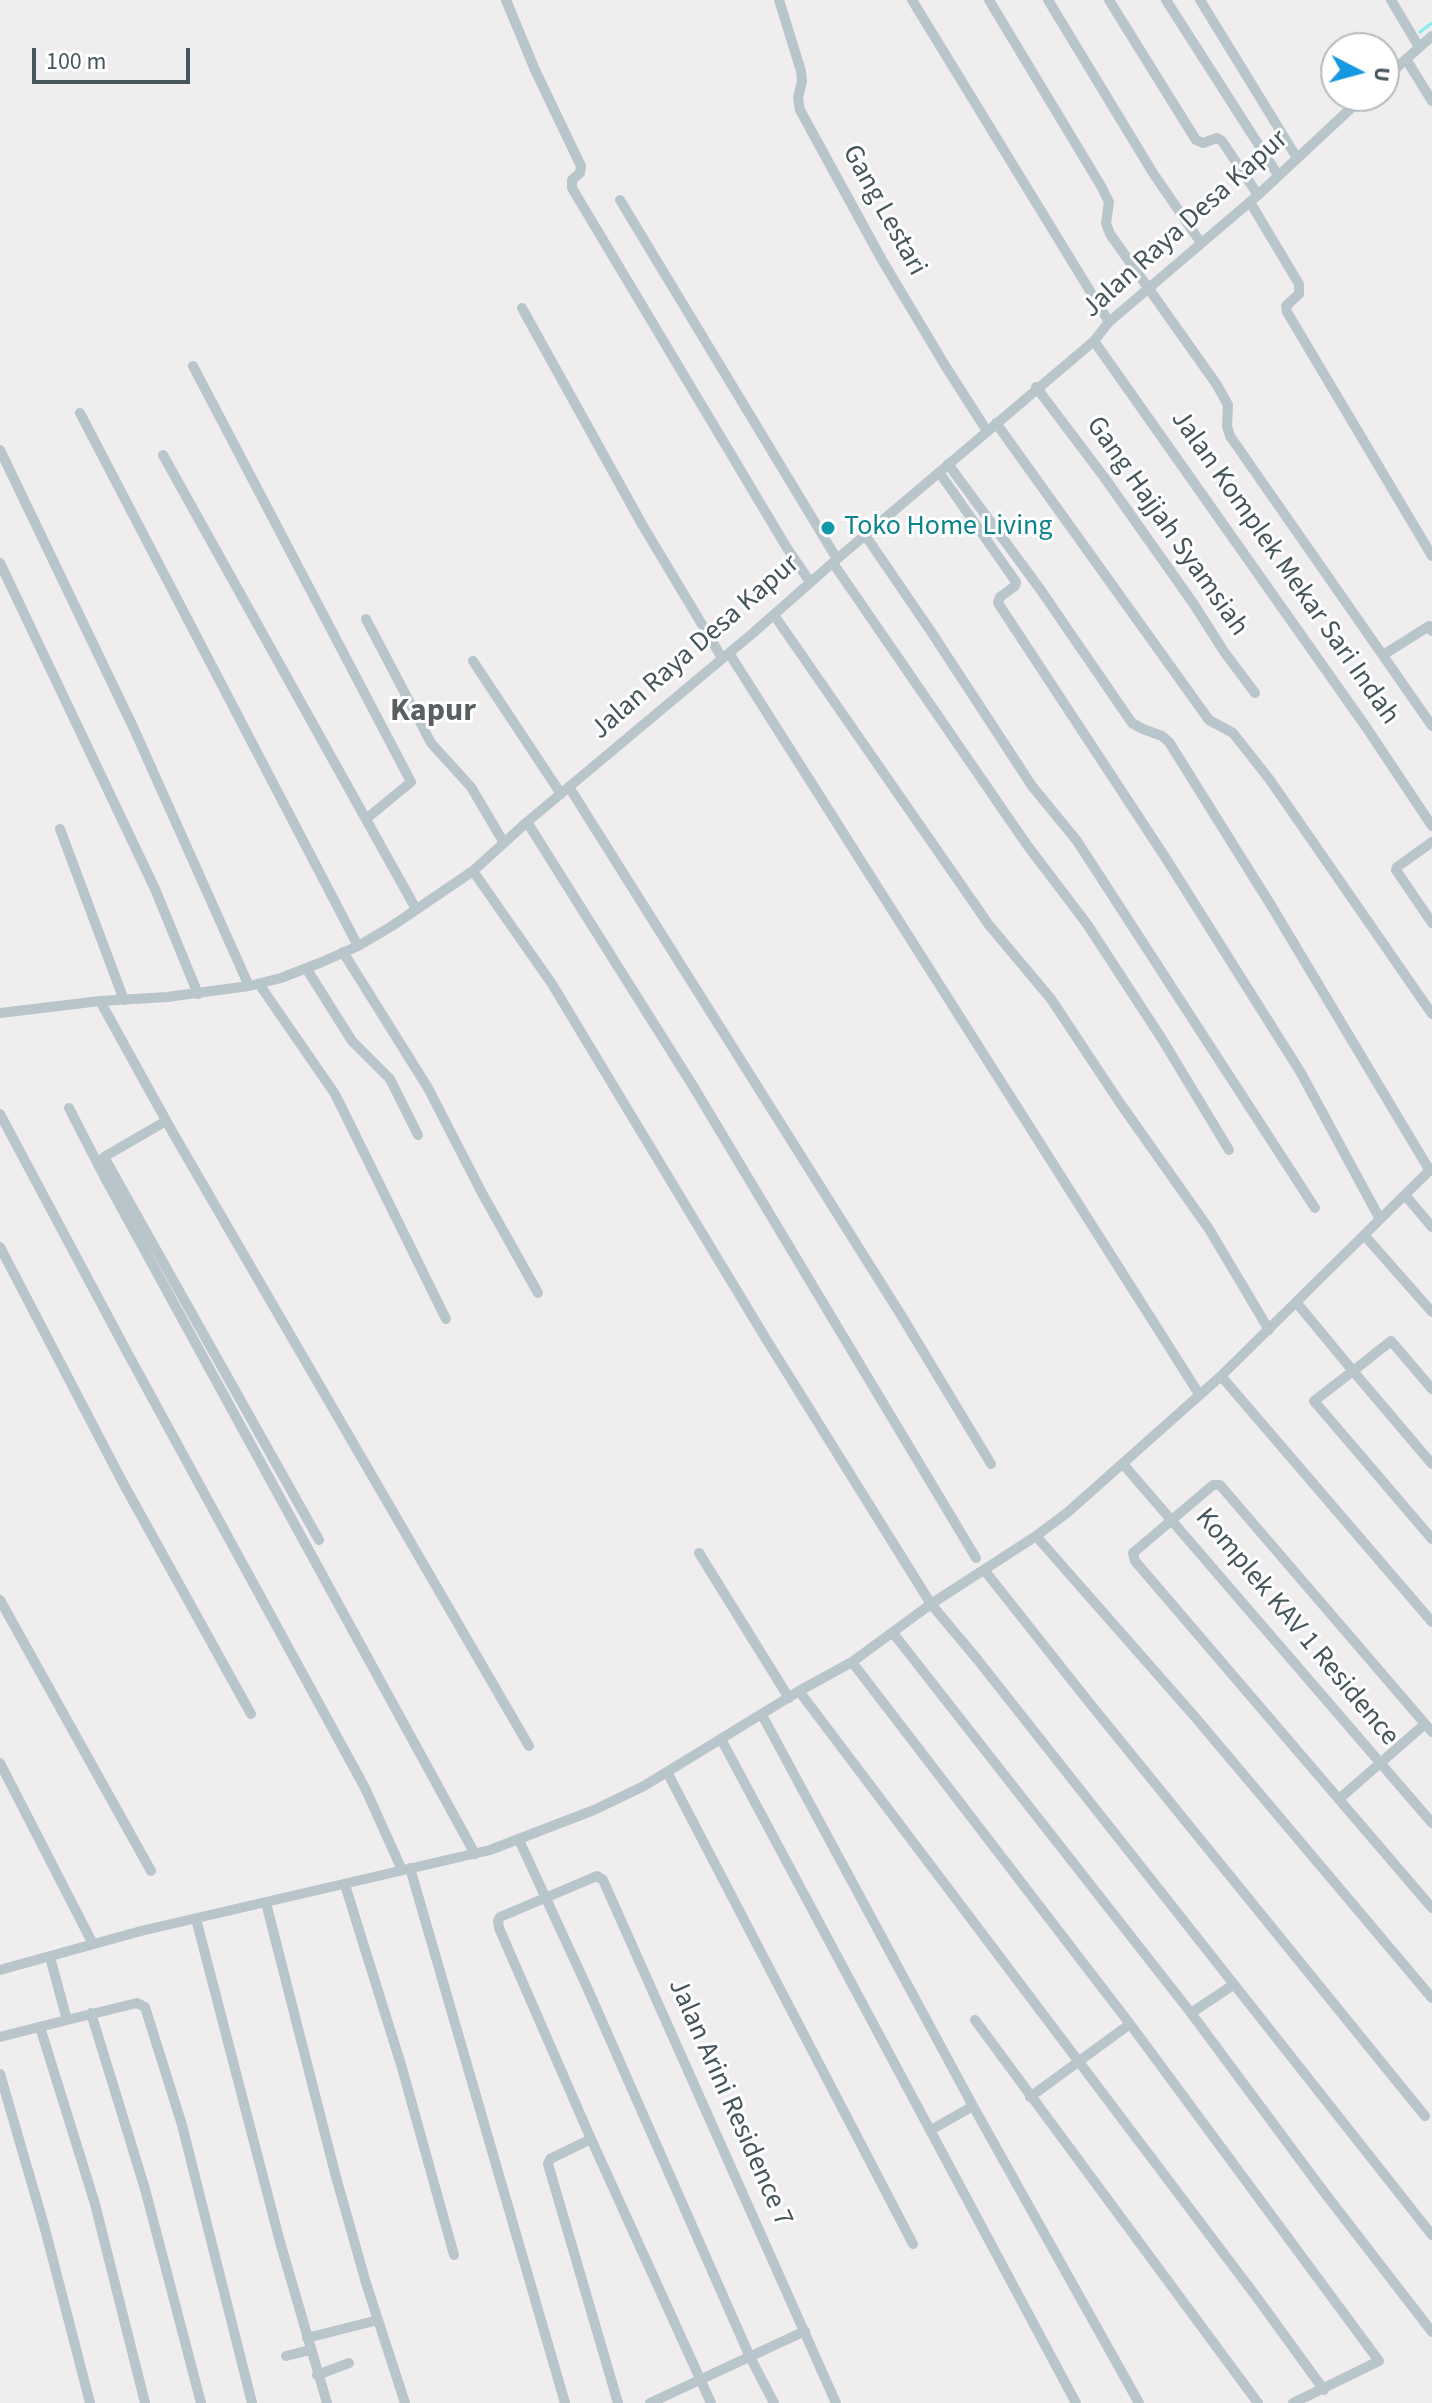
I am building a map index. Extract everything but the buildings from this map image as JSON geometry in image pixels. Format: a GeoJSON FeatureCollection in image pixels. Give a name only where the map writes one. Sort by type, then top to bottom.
{"type":"FeatureCollection","features":[{"type":"Feature","properties":{"kind":"street"},"geometry":{"type":"LineString","coordinates":[[506,0],[581,166],[580,173],[572,180],[572,188],[810,582]]}},
{"type":"Feature","properties":{"kind":"street","name":"Gang Lestari"},"geometry":{"type":"LineString","coordinates":[[779,0],[801,71],[800,110],[882,260],[987,431]]}},
{"type":"Feature","properties":{"kind":"street"},"geometry":{"type":"LineString","coordinates":[[912,0],[1109,322]]}},
{"type":"Feature","properties":{"kind":"street"},"geometry":{"type":"LineString","coordinates":[[989,0],[1101,186],[1109,202],[1106,223],[1110,234],[1217,385],[1228,405],[1230,436],[1432,726]]}},
{"type":"Feature","properties":{"kind":"street"},"geometry":{"type":"LineString","coordinates":[[1048,0],[1153,173],[1201,243]]}},
{"type":"Feature","properties":{"kind":"street"},"geometry":{"type":"LineString","coordinates":[[1109,0],[1196,140],[1203,143],[1215,139],[1222,141],[1299,284],[1299,294],[1286,306],[1287,312],[1432,556]]}},
{"type":"Feature","properties":{"kind":"street"},"geometry":{"type":"LineString","coordinates":[[1166,0],[1278,175]]}},
{"type":"Feature","properties":{"kind":"street"},"geometry":{"type":"LineString","coordinates":[[1200,0],[1297,158]]}},
{"type":"Feature","properties":{"kind":"street"},"geometry":{"type":"LineString","coordinates":[[1391,0],[1419,47]]}},
{"type":"Feature","properties":{"kind":"street"},"geometry":{"type":"LineString","coordinates":[[1400,64],[1432,36]]}},
{"type":"Feature","properties":{"kind":"street"},"geometry":{"type":"LineString","coordinates":[[1406,59],[1432,101]]}},
{"type":"Feature","properties":{"kind":"street","name":"Jalan Raya Desa Kapur"},"geometry":{"type":"LineString","coordinates":[[0,1013],[198,994],[254,985],[358,946],[473,871],[1036,387],[1094,341],[1109,322],[1254,199],[1347,112]]}},
{"type":"Feature","properties":{"kind":"street"},"geometry":{"type":"LineString","coordinates":[[620,200],[835,561],[1027,845],[1087,924],[1229,1150]]}},
{"type":"Feature","properties":{"kind":"street"},"geometry":{"type":"LineString","coordinates":[[522,308],[643,526],[1199,1394]]}},
{"type":"Feature","properties":{"kind":"street","name":"Jalan Komplek Mekar Sari Indah"},"geometry":{"type":"LineString","coordinates":[[1094,341],[1222,520],[1432,826]]}},
{"type":"Feature","properties":{"kind":"street"},"geometry":{"type":"LineString","coordinates":[[193,366],[411,782],[366,819]]}},
{"type":"Feature","properties":{"kind":"street","name":"Gang Hajjah Syamsiah"},"geometry":{"type":"LineString","coordinates":[[1036,387],[1112,489],[1255,693]]}},
{"type":"Feature","properties":{"kind":"street"},"geometry":{"type":"LineString","coordinates":[[80,413],[358,946]]}},
{"type":"Feature","properties":{"kind":"street"},"geometry":{"type":"LineString","coordinates":[[996,423],[1209,720],[1233,733],[1270,780],[1432,1014]]}},
{"type":"Feature","properties":{"kind":"street"},"geometry":{"type":"LineString","coordinates":[[0,450],[254,985],[335,1094],[446,1319]]}},
{"type":"Feature","properties":{"kind":"street"},"geometry":{"type":"LineString","coordinates":[[163,455],[416,909]]}},
{"type":"Feature","properties":{"kind":"street"},"geometry":{"type":"LineString","coordinates":[[0,1970],[141,1931],[475,1854],[594,1810],[644,1786],[852,1662],[931,1604],[1036,1536],[1123,1464],[1221,1376],[1431,1170],[1169,742],[1132,723],[1040,589],[944,468]]}},
{"type":"Feature","properties":{"kind":"street"},"geometry":{"type":"LineString","coordinates":[[944,468],[1014,579],[1015,586],[1000,597],[998,603],[1293,1060],[1380,1219]]}},
{"type":"Feature","properties":{"kind":"street"},"geometry":{"type":"LineString","coordinates":[[865,535],[1032,786],[1077,841],[1315,1208]]}},
{"type":"Feature","properties":{"kind":"street"},"geometry":{"type":"LineString","coordinates":[[0,563],[155,889],[198,994]]}},
{"type":"Feature","properties":{"kind":"street"},"geometry":{"type":"LineString","coordinates":[[774,615],[989,925],[1051,999],[1209,1229],[1269,1330]]}},
{"type":"Feature","properties":{"kind":"street"},"geometry":{"type":"LineString","coordinates":[[366,619],[431,743],[471,787],[504,843]]}},
{"type":"Feature","properties":{"kind":"street"},"geometry":{"type":"LineString","coordinates":[[1383,655],[1429,626],[1432,631]]}},
{"type":"Feature","properties":{"kind":"street"},"geometry":{"type":"LineString","coordinates":[[473,661],[565,791],[893,1302],[991,1464]]}},
{"type":"Feature","properties":{"kind":"street"},"geometry":{"type":"LineString","coordinates":[[527,822],[701,1099],[976,1558]]}},
{"type":"Feature","properties":{"kind":"street"},"geometry":{"type":"LineString","coordinates":[[60,829],[124,1000]]}},
{"type":"Feature","properties":{"kind":"street"},"geometry":{"type":"LineString","coordinates":[[1432,842],[1396,868],[1432,923]]}},
{"type":"Feature","properties":{"kind":"street"},"geometry":{"type":"LineString","coordinates":[[473,871],[552,984],[766,1339],[931,1604],[1432,2235]]}},
{"type":"Feature","properties":{"kind":"street"},"geometry":{"type":"LineString","coordinates":[[343,952],[428,1088],[538,1293]]}},
{"type":"Feature","properties":{"kind":"street"},"geometry":{"type":"LineString","coordinates":[[306,968],[352,1041],[390,1079],[418,1135]]}},
{"type":"Feature","properties":{"kind":"street"},"geometry":{"type":"LineString","coordinates":[[100,1001],[166,1121],[529,1746]]}},
{"type":"Feature","properties":{"kind":"street"},"geometry":{"type":"LineString","coordinates":[[69,1108],[475,1854]]}},
{"type":"Feature","properties":{"kind":"street"},"geometry":{"type":"LineString","coordinates":[[0,1114],[406,1869],[565,2403]]}},
{"type":"Feature","properties":{"kind":"street"},"geometry":{"type":"LineString","coordinates":[[166,1121],[104,1157],[319,1540]]}},
{"type":"Feature","properties":{"kind":"street"},"geometry":{"type":"LineString","coordinates":[[1405,1195],[1432,1227]]}},
{"type":"Feature","properties":{"kind":"street"},"geometry":{"type":"LineString","coordinates":[[1365,1236],[1432,1312]]}},
{"type":"Feature","properties":{"kind":"street"},"geometry":{"type":"LineString","coordinates":[[0,1247],[123,1483],[251,1714]]}},
{"type":"Feature","properties":{"kind":"street"},"geometry":{"type":"LineString","coordinates":[[1296,1302],[1432,1464]]}},
{"type":"Feature","properties":{"kind":"street"},"geometry":{"type":"LineString","coordinates":[[1432,1389],[1391,1341],[1314,1401],[1432,1539]]}},
{"type":"Feature","properties":{"kind":"street"},"geometry":{"type":"LineString","coordinates":[[1221,1376],[1432,1622]]}},
{"type":"Feature","properties":{"kind":"street","name":"Komplek KAV 1 Residence"},"geometry":{"type":"LineString","coordinates":[[1123,1464],[1432,1823]]}},
{"type":"Feature","properties":{"kind":"street"},"geometry":{"type":"LineString","coordinates":[[1339,1799],[1429,1728],[1220,1485],[1213,1485],[1133,1553],[1135,1561],[1432,1908]]}},
{"type":"Feature","properties":{"kind":"street"},"geometry":{"type":"LineString","coordinates":[[1036,1536],[1195,1717],[1432,1998]]}},
{"type":"Feature","properties":{"kind":"street"},"geometry":{"type":"LineString","coordinates":[[699,1553],[789,1698]]}},
{"type":"Feature","properties":{"kind":"street"},"geometry":{"type":"LineString","coordinates":[[985,1571],[1425,2116]]}},
{"type":"Feature","properties":{"kind":"street"},"geometry":{"type":"LineString","coordinates":[[0,1600],[151,1871]]}},
{"type":"Feature","properties":{"kind":"street"},"geometry":{"type":"LineString","coordinates":[[893,1633],[1191,2013],[1432,2332]]}},
{"type":"Feature","properties":{"kind":"street"},"geometry":{"type":"LineString","coordinates":[[852,1662],[1130,2024],[1379,2361],[1293,2403]]}},
{"type":"Feature","properties":{"kind":"street"},"geometry":{"type":"LineString","coordinates":[[799,1691],[1324,2390]]}},
{"type":"Feature","properties":{"kind":"street"},"geometry":{"type":"LineString","coordinates":[[762,1715],[973,2106],[1139,2403]]}},
{"type":"Feature","properties":{"kind":"street"},"geometry":{"type":"LineString","coordinates":[[721,1739],[1076,2403]]}},
{"type":"Feature","properties":{"kind":"street"},"geometry":{"type":"LineString","coordinates":[[0,1763],[93,1944]]}},
{"type":"Feature","properties":{"kind":"street"},"geometry":{"type":"LineString","coordinates":[[667,1772],[913,2244]]}},
{"type":"Feature","properties":{"kind":"street"},"geometry":{"type":"LineString","coordinates":[[519,1840],[548,1898],[750,2357],[774,2403]]}},
{"type":"Feature","properties":{"kind":"street","name":"Jalan Arini Residence 7"},"geometry":{"type":"LineString","coordinates":[[711,2403],[499,1928],[500,1917],[597,1876],[603,1880],[836,2403]]}},
{"type":"Feature","properties":{"kind":"street"},"geometry":{"type":"LineString","coordinates":[[345,1885],[402,2068],[454,2255]]}},
{"type":"Feature","properties":{"kind":"street"},"geometry":{"type":"LineString","coordinates":[[266,1903],[336,2177],[405,2403]]}},
{"type":"Feature","properties":{"kind":"street"},"geometry":{"type":"LineString","coordinates":[[196,1919],[310,2350],[327,2403]]}},
{"type":"Feature","properties":{"kind":"street"},"geometry":{"type":"LineString","coordinates":[[50,1957],[67,2020]]}},
{"type":"Feature","properties":{"kind":"street"},"geometry":{"type":"LineString","coordinates":[[1191,2013],[1233,1985]]}},
{"type":"Feature","properties":{"kind":"street"},"geometry":{"type":"LineString","coordinates":[[0,2037],[137,2003],[145,2007],[182,2125],[252,2403]]}},
{"type":"Feature","properties":{"kind":"street"},"geometry":{"type":"LineString","coordinates":[[91,2013],[145,2189],[201,2403]]}},
{"type":"Feature","properties":{"kind":"street"},"geometry":{"type":"LineString","coordinates":[[975,2020],[1258,2403]]}},
{"type":"Feature","properties":{"kind":"street"},"geometry":{"type":"LineString","coordinates":[[1030,2097],[1130,2024]]}},
{"type":"Feature","properties":{"kind":"street"},"geometry":{"type":"LineString","coordinates":[[40,2027],[95,2204],[145,2403]]}},
{"type":"Feature","properties":{"kind":"street"},"geometry":{"type":"LineString","coordinates":[[0,2074],[45,2229],[90,2403]]}},
{"type":"Feature","properties":{"kind":"street"},"geometry":{"type":"LineString","coordinates":[[931,2130],[973,2106]]}},
{"type":"Feature","properties":{"kind":"street"},"geometry":{"type":"LineString","coordinates":[[591,2139],[550,2159],[548,2164],[618,2403]]}},
{"type":"Feature","properties":{"kind":"street"},"geometry":{"type":"LineString","coordinates":[[307,2338],[378,2320]]}},
{"type":"Feature","properties":{"kind":"street"},"geometry":{"type":"LineString","coordinates":[[650,2403],[805,2331]]}},
{"type":"Feature","properties":{"kind":"street"},"geometry":{"type":"LineString","coordinates":[[286,2356],[310,2350]]}},
{"type":"Feature","properties":{"kind":"street"},"geometry":{"type":"LineString","coordinates":[[317,2375],[349,2363]]}},
{"type":"Feature","properties":{"kind":"waterway"},"geometry":{"type":"LineString","coordinates":[[1420,32],[1432,23]]}},
{"type":"Feature","properties":{"kind":"place","name":"Toko Home Living"},"geometry":{"type":"Point","coordinates":[828,528]}},
{"type":"Feature","properties":{"kind":"district","name":"Kapur"},"geometry":{"type":"Point","coordinates":[433,713]}}]}
